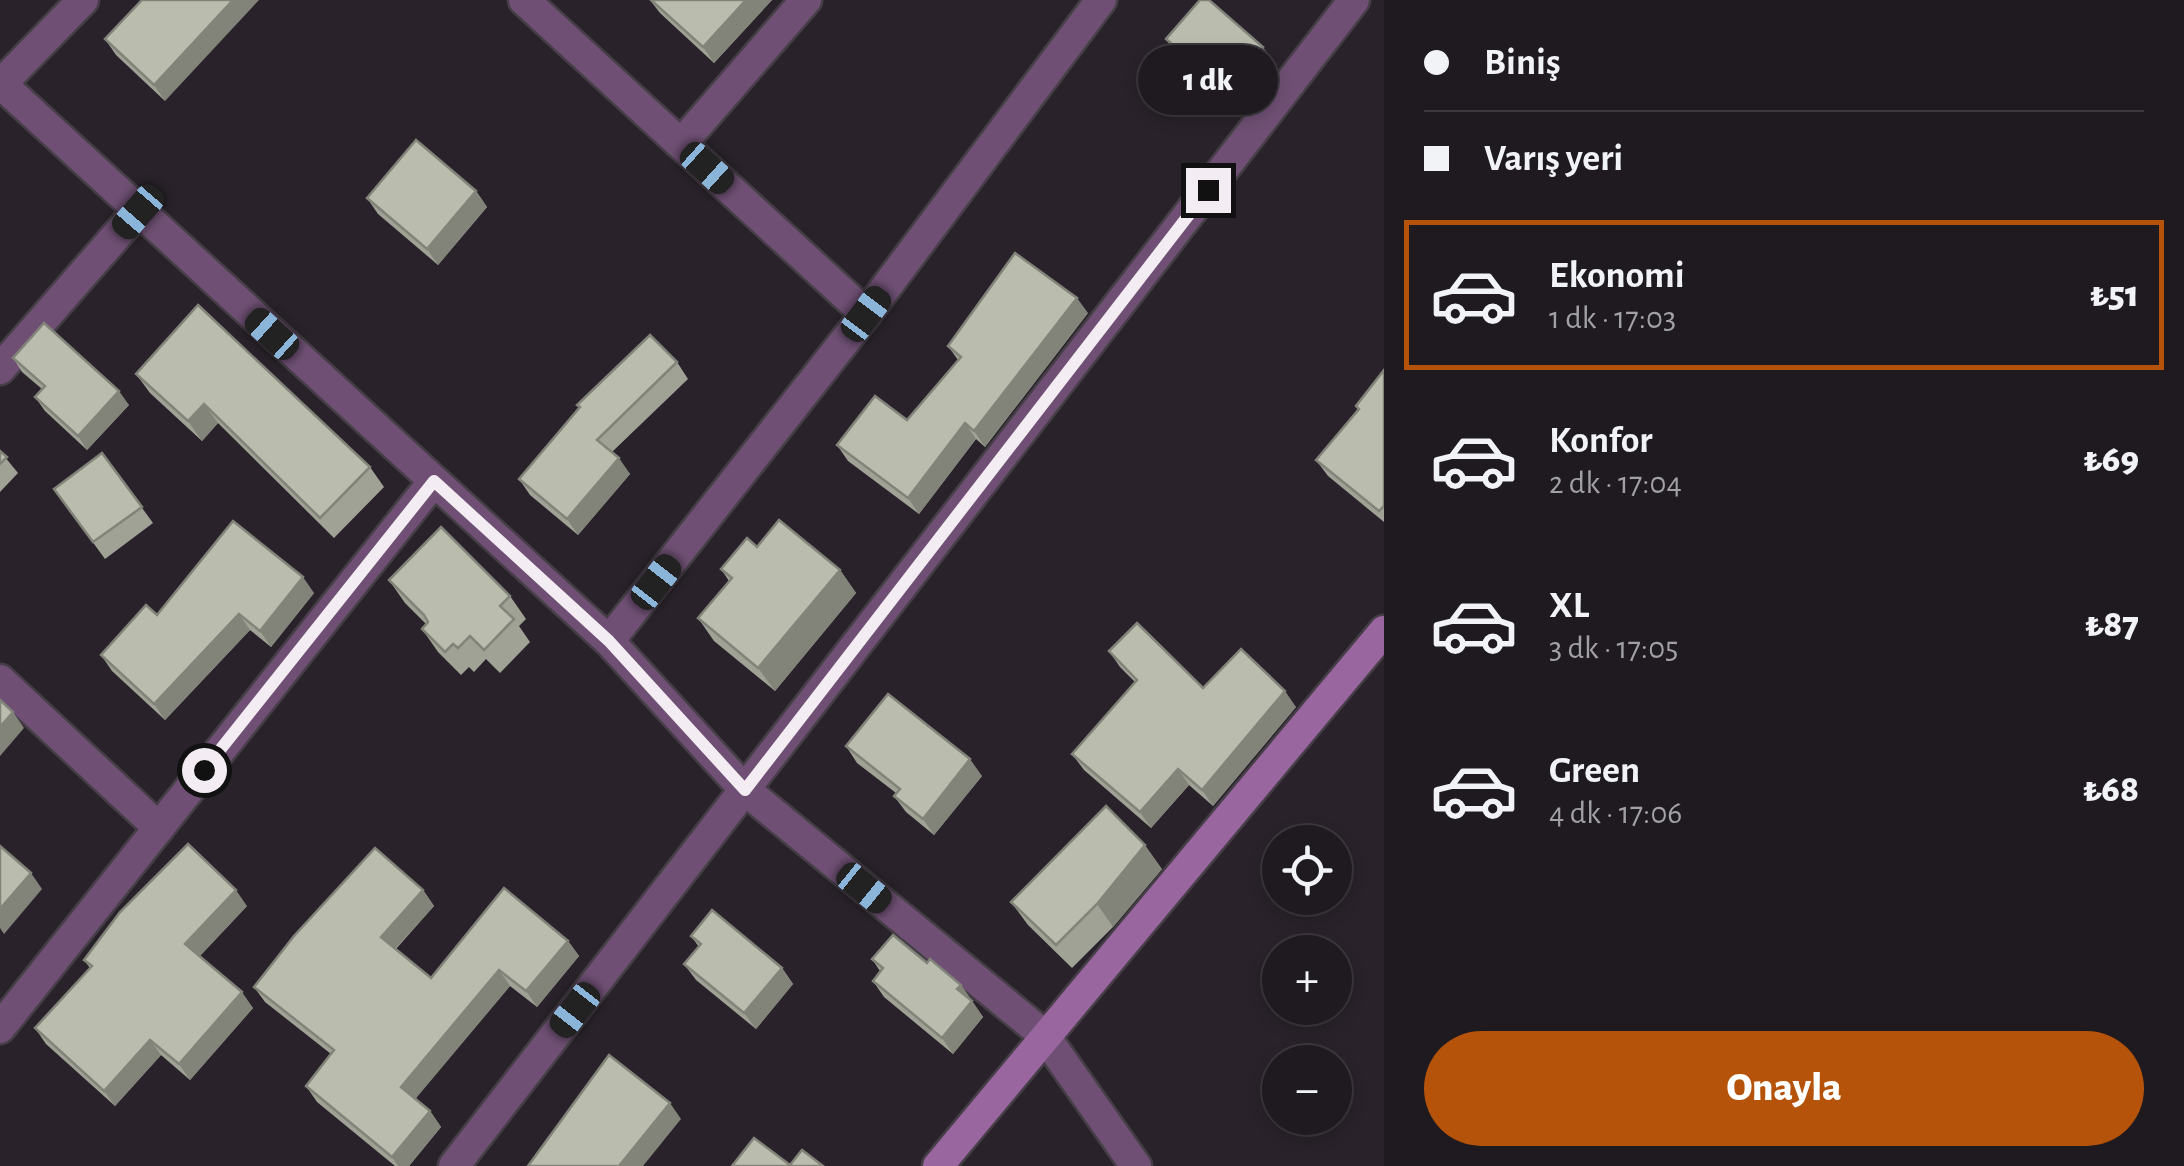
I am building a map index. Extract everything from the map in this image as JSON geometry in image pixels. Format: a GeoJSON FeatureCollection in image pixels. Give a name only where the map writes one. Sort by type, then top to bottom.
{"type":"FeatureCollection","features":[{"type":"Feature","properties":{"kind":"street"},"geometry":{"type":"LineString","coordinates":[[83,0],[1,83],[609,641],[745,790],[1044,1035],[1136,1166]]}},
{"type":"Feature","properties":{"kind":"street"},"geometry":{"type":"LineString","coordinates":[[524,0],[866,314]]}},
{"type":"Feature","properties":{"kind":"street"},"geometry":{"type":"LineString","coordinates":[[681,144],[806,0]]}},
{"type":"Feature","properties":{"kind":"street"},"geometry":{"type":"LineString","coordinates":[[609,641],[866,314],[1100,0]]}},
{"type":"Feature","properties":{"kind":"street"},"geometry":{"type":"LineString","coordinates":[[454,1166],[1354,0]]}},
{"type":"Feature","properties":{"kind":"street"},"geometry":{"type":"LineString","coordinates":[[0,369],[138,212]]}},
{"type":"Feature","properties":{"kind":"street"},"geometry":{"type":"LineString","coordinates":[[0,1028],[434,481]]}},
{"type":"Feature","properties":{"kind":"street"},"geometry":{"type":"LineString","coordinates":[[938,1166],[1384,631]]}},
{"type":"Feature","properties":{"kind":"street"},"geometry":{"type":"LineString","coordinates":[[0,680],[159,828]]}},
{"type":"Feature","properties":{"kind":"building"},"geometry":{"type":"Polygon","coordinates":[[[142,0],[233,0],[154,85],[105,39],[142,0]]]}},
{"type":"Feature","properties":{"kind":"building"},"geometry":{"type":"Polygon","coordinates":[[[651,0],[746,0],[703,47],[651,0]]]}},
{"type":"Feature","properties":{"kind":"building"},"geometry":{"type":"Polygon","coordinates":[[[1200,0],[1209,0],[1263,47],[1225,90],[1166,39],[1200,0]]]}},
{"type":"Feature","properties":{"kind":"building"},"geometry":{"type":"Polygon","coordinates":[[[416,140],[476,191],[427,249],[367,198],[416,140]]]}},
{"type":"Feature","properties":{"kind":"building"},"geometry":{"type":"Polygon","coordinates":[[[1015,253],[1077,298],[974,431],[965,423],[908,498],[837,445],[875,396],[907,420],[961,357],[948,346],[1015,253]]]}},
{"type":"Feature","properties":{"kind":"building"},"geometry":{"type":"Polygon","coordinates":[[[198,305],[370,467],[320,518],[204,404],[188,421],[136,374],[198,305]]]}},
{"type":"Feature","properties":{"kind":"building"},"geometry":{"type":"Polygon","coordinates":[[[44,323],[119,391],[78,436],[35,397],[45,386],[13,358],[44,323]]]}},
{"type":"Feature","properties":{"kind":"building"},"geometry":{"type":"Polygon","coordinates":[[[650,335],[677,362],[597,440],[619,458],[567,519],[519,479],[580,407],[577,405],[650,335]]]}},
{"type":"Feature","properties":{"kind":"building"},"geometry":{"type":"Polygon","coordinates":[[[1384,370],[1384,506],[1379,511],[1316,460],[1359,409],[1356,406],[1384,370]]]}},
{"type":"Feature","properties":{"kind":"building"},"geometry":{"type":"Polygon","coordinates":[[[102,453],[142,507],[93,542],[54,489],[102,453]]]}},
{"type":"Feature","properties":{"kind":"building"},"geometry":{"type":"Polygon","coordinates":[[[779,520],[840,570],[758,668],[698,618],[732,578],[721,569],[747,538],[757,547],[779,520]]]}},
{"type":"Feature","properties":{"kind":"building"},"geometry":{"type":"Polygon","coordinates":[[[233,521],[303,577],[260,631],[239,614],[154,704],[101,655],[146,605],[157,615],[233,521]]]}},
{"type":"Feature","properties":{"kind":"building"},"geometry":{"type":"Polygon","coordinates":[[[441,527],[510,596],[500,606],[514,619],[484,650],[470,636],[458,648],[453,644],[445,652],[422,629],[428,622],[424,615],[389,580],[441,527]]]}},
{"type":"Feature","properties":{"kind":"building"},"geometry":{"type":"Polygon","coordinates":[[[1137,623],[1203,688],[1241,649],[1285,691],[1202,790],[1178,769],[1140,812],[1072,754],[1137,680],[1109,651],[1137,623]]]}},
{"type":"Feature","properties":{"kind":"building"},"geometry":{"type":"Polygon","coordinates":[[[888,694],[970,759],[923,819],[894,796],[900,789],[846,746],[888,694]]]}},
{"type":"Feature","properties":{"kind":"building"},"geometry":{"type":"Polygon","coordinates":[[[0,700],[13,712],[0,727],[0,700]]]}},
{"type":"Feature","properties":{"kind":"building"},"geometry":{"type":"Polygon","coordinates":[[[1106,806],[1145,845],[1097,904],[1056,945],[1011,902],[1106,806]]]}},
{"type":"Feature","properties":{"kind":"building"},"geometry":{"type":"Polygon","coordinates":[[[188,844],[236,890],[185,944],[242,992],[179,1064],[150,1040],[104,1091],[35,1028],[92,966],[84,960],[120,912],[188,844]]]}},
{"type":"Feature","properties":{"kind":"building"},"geometry":{"type":"Polygon","coordinates":[[[0,846],[31,873],[0,909],[0,846]]]}},
{"type":"Feature","properties":{"kind":"building"},"geometry":{"type":"Polygon","coordinates":[[[375,848],[423,890],[381,937],[431,978],[504,888],[568,941],[526,991],[499,970],[401,1087],[430,1111],[392,1157],[306,1086],[334,1050],[254,987],[294,936],[375,848]]]}},
{"type":"Feature","properties":{"kind":"building"},"geometry":{"type":"Polygon","coordinates":[[[712,910],[782,968],[744,1013],[684,964],[701,944],[691,936],[712,910]]]}},
{"type":"Feature","properties":{"kind":"building"},"geometry":{"type":"Polygon","coordinates":[[[893,935],[927,963],[930,959],[961,985],[957,989],[972,1001],[942,1038],[873,981],[883,968],[872,959],[893,935]]]}},
{"type":"Feature","properties":{"kind":"building"},"geometry":{"type":"Polygon","coordinates":[[[609,1055],[670,1103],[619,1166],[528,1166],[609,1055]]]}},
{"type":"Feature","properties":{"kind":"building"},"geometry":{"type":"Polygon","coordinates":[[[754,1138],[790,1165],[802,1150],[823,1166],[732,1166],[754,1138]]]}},
{"type":"Feature","properties":{"kind":"route"},"geometry":{"type":"LineString","coordinates":[[204,770],[434,481],[609,641],[745,790],[1208,190]]}}]}
